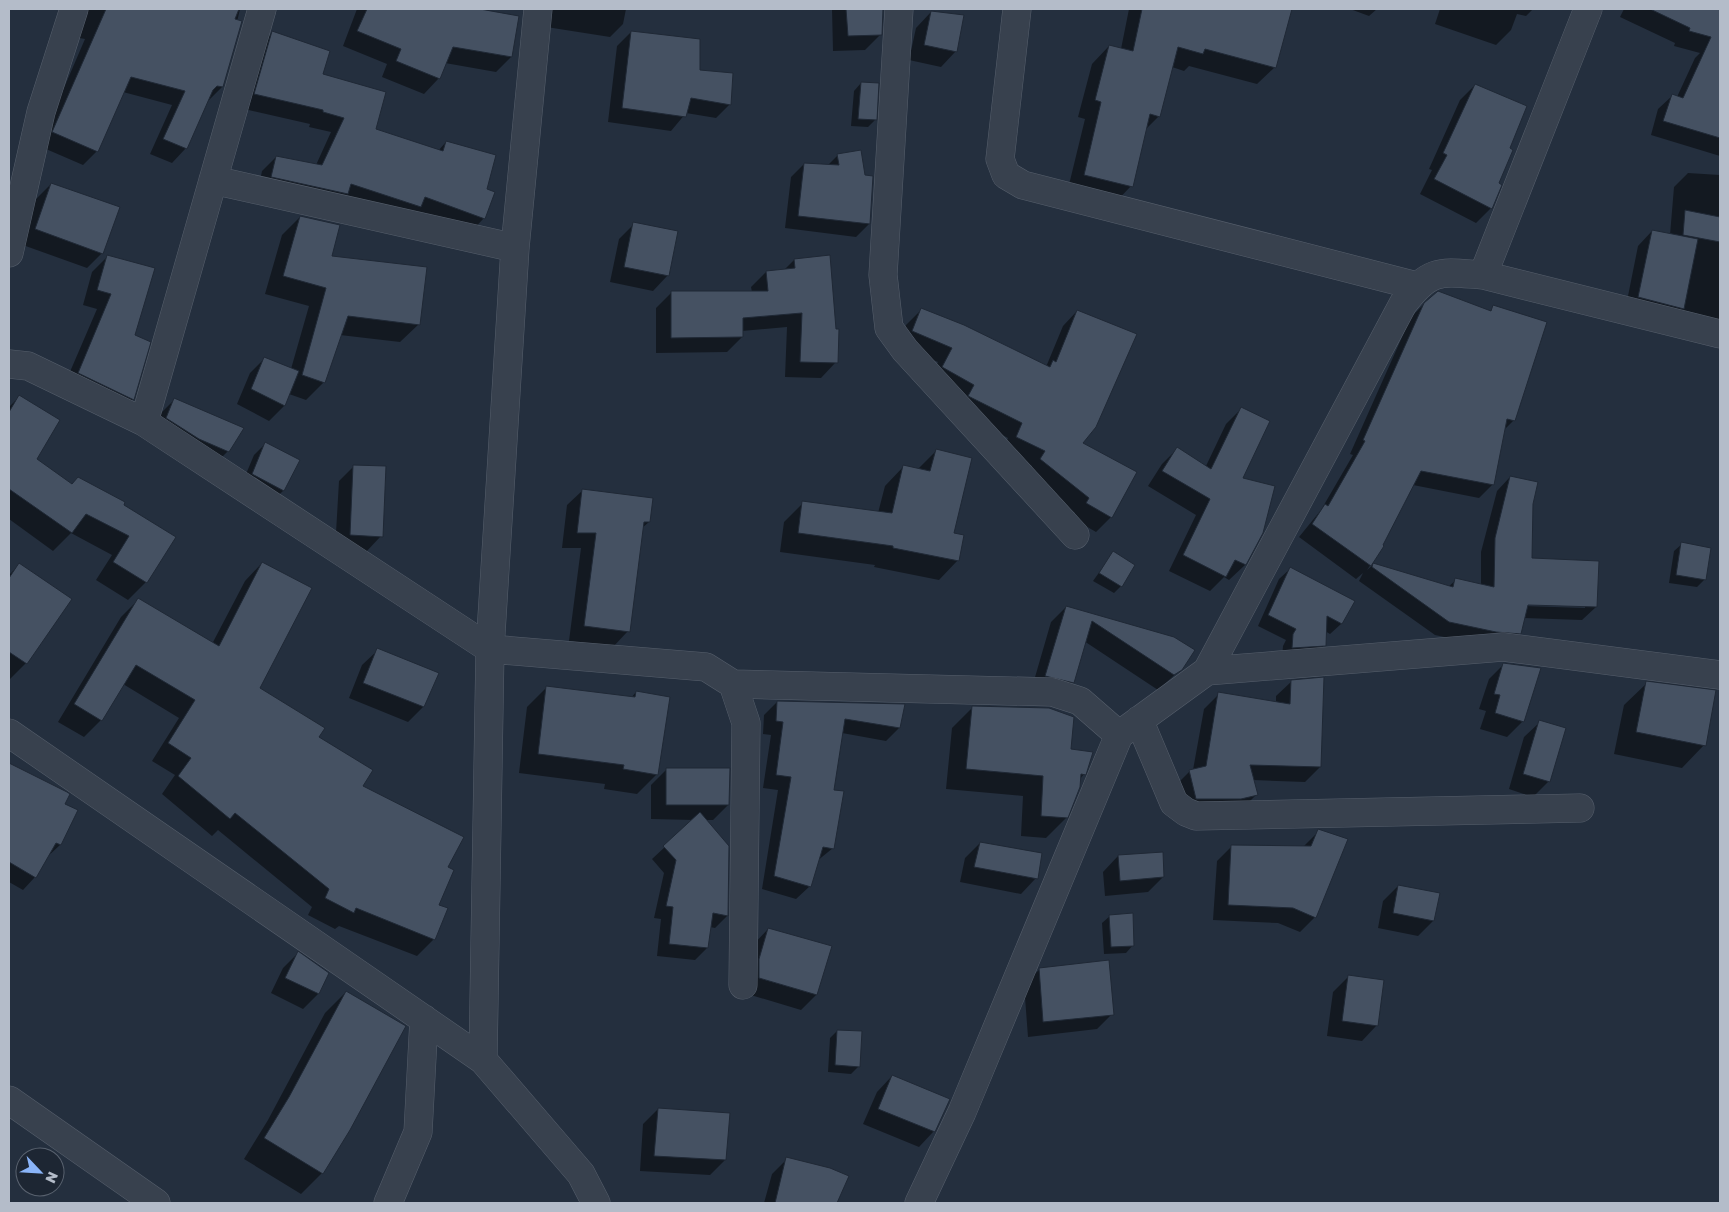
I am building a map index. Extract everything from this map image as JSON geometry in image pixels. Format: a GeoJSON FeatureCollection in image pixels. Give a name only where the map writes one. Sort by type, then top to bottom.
{"type":"FeatureCollection","features":[{"type":"Feature","properties":{"kind":"street"},"geometry":{"type":"LineString","coordinates":[[9,253],[41,112],[74,9]]}},
{"type":"Feature","properties":{"kind":"street"},"geometry":{"type":"LineString","coordinates":[[144,422],[262,9]]}},
{"type":"Feature","properties":{"kind":"street"},"geometry":{"type":"LineString","coordinates":[[483,1060],[490,648],[515,248],[538,9]]}},
{"type":"Feature","properties":{"kind":"street"},"geometry":{"type":"LineString","coordinates":[[899,9],[883,275],[889,328],[905,350],[1075,535]]}},
{"type":"Feature","properties":{"kind":"street"},"geometry":{"type":"LineString","coordinates":[[1017,9],[1000,159],[1006,174],[1023,185],[1417,286]]}},
{"type":"Feature","properties":{"kind":"street"},"geometry":{"type":"LineString","coordinates":[[1483,275],[1588,9]]}},
{"type":"Feature","properties":{"kind":"street"},"geometry":{"type":"LineString","coordinates":[[213,180],[515,248]]}},
{"type":"Feature","properties":{"kind":"street"},"geometry":{"type":"LineString","coordinates":[[919,1203],[962,1112],[1129,727],[1207,670],[1404,304],[1417,286],[1440,272],[1483,275],[1720,334]]}},
{"type":"Feature","properties":{"kind":"street"},"geometry":{"type":"LineString","coordinates":[[9,364],[28,366],[144,422],[490,648],[706,667],[733,684],[1052,692],[1080,701],[1129,727],[1174,803],[1186,812],[1196,816],[1580,808]]}},
{"type":"Feature","properties":{"kind":"street"},"geometry":{"type":"LineString","coordinates":[[1207,670],[1503,646],[1720,675]]}},
{"type":"Feature","properties":{"kind":"street"},"geometry":{"type":"LineString","coordinates":[[733,684],[746,722],[744,985]]}},
{"type":"Feature","properties":{"kind":"street"},"geometry":{"type":"LineString","coordinates":[[9,733],[483,1060],[581,1174],[596,1203]]}},
{"type":"Feature","properties":{"kind":"street"},"geometry":{"type":"LineString","coordinates":[[388,1203],[418,1132],[424,1019]]}},
{"type":"Feature","properties":{"kind":"street"},"geometry":{"type":"LineString","coordinates":[[9,1100],[156,1203]]}},
{"type":"Feature","properties":{"kind":"building"},"geometry":{"type":"Polygon","coordinates":[[[106,9],[239,9],[235,19],[242,21],[223,87],[217,86],[213,90],[187,149],[163,139],[185,91],[131,77],[98,152],[52,132],[106,9]]]}},
{"type":"Feature","properties":{"kind":"building"},"geometry":{"type":"Polygon","coordinates":[[[367,9],[480,9],[519,16],[512,57],[453,47],[440,79],[396,61],[401,49],[357,31],[367,9]]]}},
{"type":"Feature","properties":{"kind":"building"},"geometry":{"type":"Polygon","coordinates":[[[846,9],[883,9],[882,35],[848,36],[846,9]]]}},
{"type":"Feature","properties":{"kind":"building"},"geometry":{"type":"Polygon","coordinates":[[[1142,9],[1292,9],[1276,68],[1205,49],[1203,54],[1178,47],[1160,117],[1150,114],[1133,187],[1084,175],[1101,102],[1095,100],[1109,45],[1133,51],[1142,9]]]}},
{"type":"Feature","properties":{"kind":"building"},"geometry":{"type":"Polygon","coordinates":[[[1650,9],[1720,9],[1720,138],[1663,121],[1672,94],[1683,98],[1711,37],[1689,31],[1690,28],[1650,9]]]}},
{"type":"Feature","properties":{"kind":"building"},"geometry":{"type":"Polygon","coordinates":[[[931,11],[964,15],[957,52],[924,45],[931,11]]]}},
{"type":"Feature","properties":{"kind":"building"},"geometry":{"type":"Polygon","coordinates":[[[272,31],[330,51],[323,74],[386,92],[376,129],[443,151],[446,141],[496,155],[487,189],[495,192],[485,219],[425,197],[421,207],[351,184],[348,194],[271,177],[276,156],[322,165],[344,118],[323,112],[323,110],[254,94],[272,31]]]}},
{"type":"Feature","properties":{"kind":"building"},"geometry":{"type":"Polygon","coordinates":[[[631,31],[700,39],[700,70],[733,73],[731,105],[691,98],[686,117],[622,108],[631,31]]]}},
{"type":"Feature","properties":{"kind":"building"},"geometry":{"type":"Polygon","coordinates":[[[861,82],[879,83],[877,120],[858,119],[861,82]]]}},
{"type":"Feature","properties":{"kind":"building"},"geometry":{"type":"Polygon","coordinates":[[[1475,84],[1527,106],[1510,148],[1513,150],[1499,183],[1502,185],[1492,209],[1434,179],[1447,155],[1443,153],[1475,84]]]}},
{"type":"Feature","properties":{"kind":"building"},"geometry":{"type":"Polygon","coordinates":[[[861,150],[865,175],[873,176],[870,224],[798,216],[804,163],[839,165],[837,154],[861,150]]]}},
{"type":"Feature","properties":{"kind":"building"},"geometry":{"type":"Polygon","coordinates":[[[51,183],[120,207],[103,254],[35,229],[51,183]]]}},
{"type":"Feature","properties":{"kind":"building"},"geometry":{"type":"Polygon","coordinates":[[[1685,210],[1720,217],[1720,242],[1683,235],[1685,210]]]}},
{"type":"Feature","properties":{"kind":"building"},"geometry":{"type":"Polygon","coordinates":[[[300,216],[340,225],[332,256],[427,267],[420,325],[348,316],[325,383],[302,375],[326,288],[283,276],[300,216]]]}},
{"type":"Feature","properties":{"kind":"building"},"geometry":{"type":"Polygon","coordinates":[[[633,222],[678,231],[669,276],[624,267],[633,222]]]}},
{"type":"Feature","properties":{"kind":"building"},"geometry":{"type":"Polygon","coordinates":[[[1652,230],[1698,239],[1684,309],[1638,297],[1652,230]]]}},
{"type":"Feature","properties":{"kind":"building"},"geometry":{"type":"Polygon","coordinates":[[[107,255],[155,268],[135,335],[151,342],[134,400],[78,373],[111,294],[97,290],[107,255]]]}},
{"type":"Feature","properties":{"kind":"building"},"geometry":{"type":"Polygon","coordinates":[[[830,255],[836,329],[839,329],[838,363],[800,362],[802,313],[743,318],[743,337],[671,338],[671,291],[768,291],[766,271],[795,268],[794,259],[830,255]]]}},
{"type":"Feature","properties":{"kind":"building"},"geometry":{"type":"Polygon","coordinates":[[[1438,291],[1491,311],[1493,305],[1547,322],[1515,421],[1507,419],[1494,485],[1421,471],[1384,546],[1371,566],[1312,524],[1325,504],[1328,506],[1365,441],[1363,440],[1424,303],[1438,291]]]}},
{"type":"Feature","properties":{"kind":"building"},"geometry":{"type":"Polygon","coordinates":[[[921,308],[964,325],[1050,367],[1053,360],[1056,362],[1077,310],[1137,334],[1096,427],[1083,443],[1137,472],[1112,518],[1086,503],[1089,498],[1040,459],[1045,451],[1016,437],[1022,423],[968,396],[974,385],[942,367],[952,348],[912,331],[921,308]]]}},
{"type":"Feature","properties":{"kind":"building"},"geometry":{"type":"Polygon","coordinates":[[[264,357],[299,371],[285,406],[251,389],[264,357]]]}},
{"type":"Feature","properties":{"kind":"building"},"geometry":{"type":"Polygon","coordinates":[[[19,395],[60,420],[37,459],[72,484],[78,477],[125,502],[124,505],[176,537],[147,583],[113,562],[129,536],[86,514],[72,533],[9,489],[9,412],[19,395]]]}},
{"type":"Feature","properties":{"kind":"building"},"geometry":{"type":"Polygon","coordinates":[[[174,398],[244,428],[229,452],[199,439],[166,418],[174,398]]]}},
{"type":"Feature","properties":{"kind":"building"},"geometry":{"type":"Polygon","coordinates":[[[1241,407],[1270,421],[1243,478],[1275,486],[1263,533],[1246,565],[1235,560],[1226,577],[1183,555],[1210,499],[1162,471],[1177,447],[1211,469],[1241,407]]]}},
{"type":"Feature","properties":{"kind":"building"},"geometry":{"type":"Polygon","coordinates":[[[265,442],[300,460],[284,491],[252,474],[265,442]]]}},
{"type":"Feature","properties":{"kind":"building"},"geometry":{"type":"Polygon","coordinates":[[[936,449],[972,458],[954,533],[964,535],[959,561],[893,548],[893,546],[798,533],[802,501],[892,513],[903,465],[930,471],[936,449]]]}},
{"type":"Feature","properties":{"kind":"building"},"geometry":{"type":"Polygon","coordinates":[[[353,465],[386,466],[383,537],[350,535],[353,465]]]}},
{"type":"Feature","properties":{"kind":"building"},"geometry":{"type":"Polygon","coordinates":[[[1510,476],[1538,482],[1533,504],[1532,558],[1599,561],[1597,607],[1528,605],[1521,634],[1496,632],[1449,622],[1372,567],[1373,563],[1453,587],[1455,578],[1494,587],[1495,538],[1510,476]]]}},
{"type":"Feature","properties":{"kind":"building"},"geometry":{"type":"Polygon","coordinates":[[[582,489],[653,498],[650,522],[644,522],[630,632],[584,626],[596,533],[577,533],[582,489]]]}},
{"type":"Feature","properties":{"kind":"building"},"geometry":{"type":"Polygon","coordinates":[[[1681,542],[1711,548],[1706,580],[1676,575],[1681,542]]]}},
{"type":"Feature","properties":{"kind":"building"},"geometry":{"type":"Polygon","coordinates":[[[1113,551],[1135,565],[1122,587],[1099,573],[1113,551]]]}},
{"type":"Feature","properties":{"kind":"building"},"geometry":{"type":"Polygon","coordinates":[[[262,562],[312,588],[260,688],[325,728],[319,737],[373,770],[363,786],[464,837],[448,867],[454,870],[439,905],[448,908],[435,940],[356,908],[354,913],[325,898],[329,889],[235,813],[230,819],[178,776],[191,758],[168,743],[195,700],[136,665],[102,721],[74,704],[138,598],[219,646],[262,562]]]}},
{"type":"Feature","properties":{"kind":"building"},"geometry":{"type":"Polygon","coordinates":[[[19,563],[72,599],[27,664],[9,652],[9,578],[19,563]]]}},
{"type":"Feature","properties":{"kind":"building"},"geometry":{"type":"Polygon","coordinates":[[[1290,567],[1355,601],[1342,624],[1327,616],[1326,646],[1292,648],[1293,634],[1296,629],[1268,615],[1290,567]]]}},
{"type":"Feature","properties":{"kind":"building"},"geometry":{"type":"Polygon","coordinates":[[[1066,606],[1174,637],[1195,650],[1182,670],[1174,675],[1092,621],[1074,683],[1045,676],[1066,606]]]}},
{"type":"Feature","properties":{"kind":"building"},"geometry":{"type":"Polygon","coordinates":[[[377,648],[439,673],[424,707],[363,683],[377,648]]]}},
{"type":"Feature","properties":{"kind":"building"},"geometry":{"type":"Polygon","coordinates":[[[1503,663],[1541,668],[1524,722],[1495,713],[1500,695],[1494,694],[1503,663]]]}},
{"type":"Feature","properties":{"kind":"building"},"geometry":{"type":"Polygon","coordinates":[[[1324,677],[1321,767],[1250,765],[1258,795],[1241,799],[1196,799],[1189,770],[1206,766],[1218,692],[1290,704],[1291,680],[1324,677]]]}},
{"type":"Feature","properties":{"kind":"building"},"geometry":{"type":"Polygon","coordinates":[[[1646,681],[1716,690],[1706,746],[1636,732],[1646,681]]]}},
{"type":"Feature","properties":{"kind":"building"},"geometry":{"type":"Polygon","coordinates":[[[546,686],[635,697],[636,691],[670,697],[658,775],[623,769],[624,765],[538,754],[546,686]]]}},
{"type":"Feature","properties":{"kind":"building"},"geometry":{"type":"Polygon","coordinates":[[[777,701],[905,704],[900,728],[845,719],[834,790],[844,791],[834,849],[823,847],[811,887],[774,876],[791,777],[776,775],[783,722],[776,721],[777,701]]]}},
{"type":"Feature","properties":{"kind":"building"},"geometry":{"type":"Polygon","coordinates":[[[972,706],[1049,708],[1074,717],[1071,749],[1093,752],[1086,775],[1081,774],[1080,787],[1068,818],[1041,816],[1043,776],[966,769],[972,706]]]}},
{"type":"Feature","properties":{"kind":"building"},"geometry":{"type":"Polygon","coordinates":[[[1539,720],[1566,728],[1550,782],[1523,774],[1539,720]]]}},
{"type":"Feature","properties":{"kind":"building"},"geometry":{"type":"Polygon","coordinates":[[[9,763],[70,794],[65,804],[78,810],[61,845],[56,843],[36,878],[9,862],[9,763]]]}},
{"type":"Feature","properties":{"kind":"building"},"geometry":{"type":"Polygon","coordinates":[[[666,768],[730,768],[729,805],[666,805],[666,768]]]}},
{"type":"Feature","properties":{"kind":"building"},"geometry":{"type":"Polygon","coordinates":[[[700,812],[729,846],[728,916],[713,913],[708,948],[669,944],[673,907],[666,906],[676,860],[663,846],[700,812]]]}},
{"type":"Feature","properties":{"kind":"building"},"geometry":{"type":"Polygon","coordinates":[[[1318,829],[1348,839],[1316,918],[1293,908],[1228,905],[1231,845],[1311,846],[1318,829]]]}},
{"type":"Feature","properties":{"kind":"building"},"geometry":{"type":"Polygon","coordinates":[[[980,842],[1042,853],[1038,879],[974,867],[980,842]]]}},
{"type":"Feature","properties":{"kind":"building"},"geometry":{"type":"Polygon","coordinates":[[[1163,852],[1164,877],[1120,881],[1118,855],[1163,852]]]}},
{"type":"Feature","properties":{"kind":"building"},"geometry":{"type":"Polygon","coordinates":[[[1398,885],[1440,893],[1434,921],[1393,913],[1398,885]]]}},
{"type":"Feature","properties":{"kind":"building"},"geometry":{"type":"Polygon","coordinates":[[[1133,913],[1134,946],[1111,947],[1109,915],[1133,913]]]}},
{"type":"Feature","properties":{"kind":"building"},"geometry":{"type":"Polygon","coordinates":[[[768,928],[832,946],[817,995],[759,978],[759,959],[768,928]]]}},
{"type":"Feature","properties":{"kind":"building"},"geometry":{"type":"Polygon","coordinates":[[[298,951],[329,973],[319,994],[285,978],[298,951]]]}},
{"type":"Feature","properties":{"kind":"building"},"geometry":{"type":"Polygon","coordinates":[[[1109,960],[1114,1015],[1043,1022],[1039,968],[1109,960]]]}},
{"type":"Feature","properties":{"kind":"building"},"geometry":{"type":"Polygon","coordinates":[[[1348,975],[1384,980],[1378,1026],[1342,1021],[1348,975]]]}},
{"type":"Feature","properties":{"kind":"building"},"geometry":{"type":"Polygon","coordinates":[[[346,991],[406,1026],[350,1130],[323,1174],[264,1138],[289,1097],[346,991]]]}},
{"type":"Feature","properties":{"kind":"building"},"geometry":{"type":"Polygon","coordinates":[[[837,1030],[862,1031],[860,1067],[835,1065],[837,1030]]]}},
{"type":"Feature","properties":{"kind":"building"},"geometry":{"type":"Polygon","coordinates":[[[892,1075],[950,1099],[935,1132],[878,1109],[892,1075]]]}},
{"type":"Feature","properties":{"kind":"building"},"geometry":{"type":"Polygon","coordinates":[[[658,1108],[730,1113],[726,1160],[654,1156],[658,1108]]]}},
{"type":"Feature","properties":{"kind":"building"},"geometry":{"type":"Polygon","coordinates":[[[786,1157],[830,1168],[849,1176],[837,1203],[775,1203],[786,1157]]]}}]}
